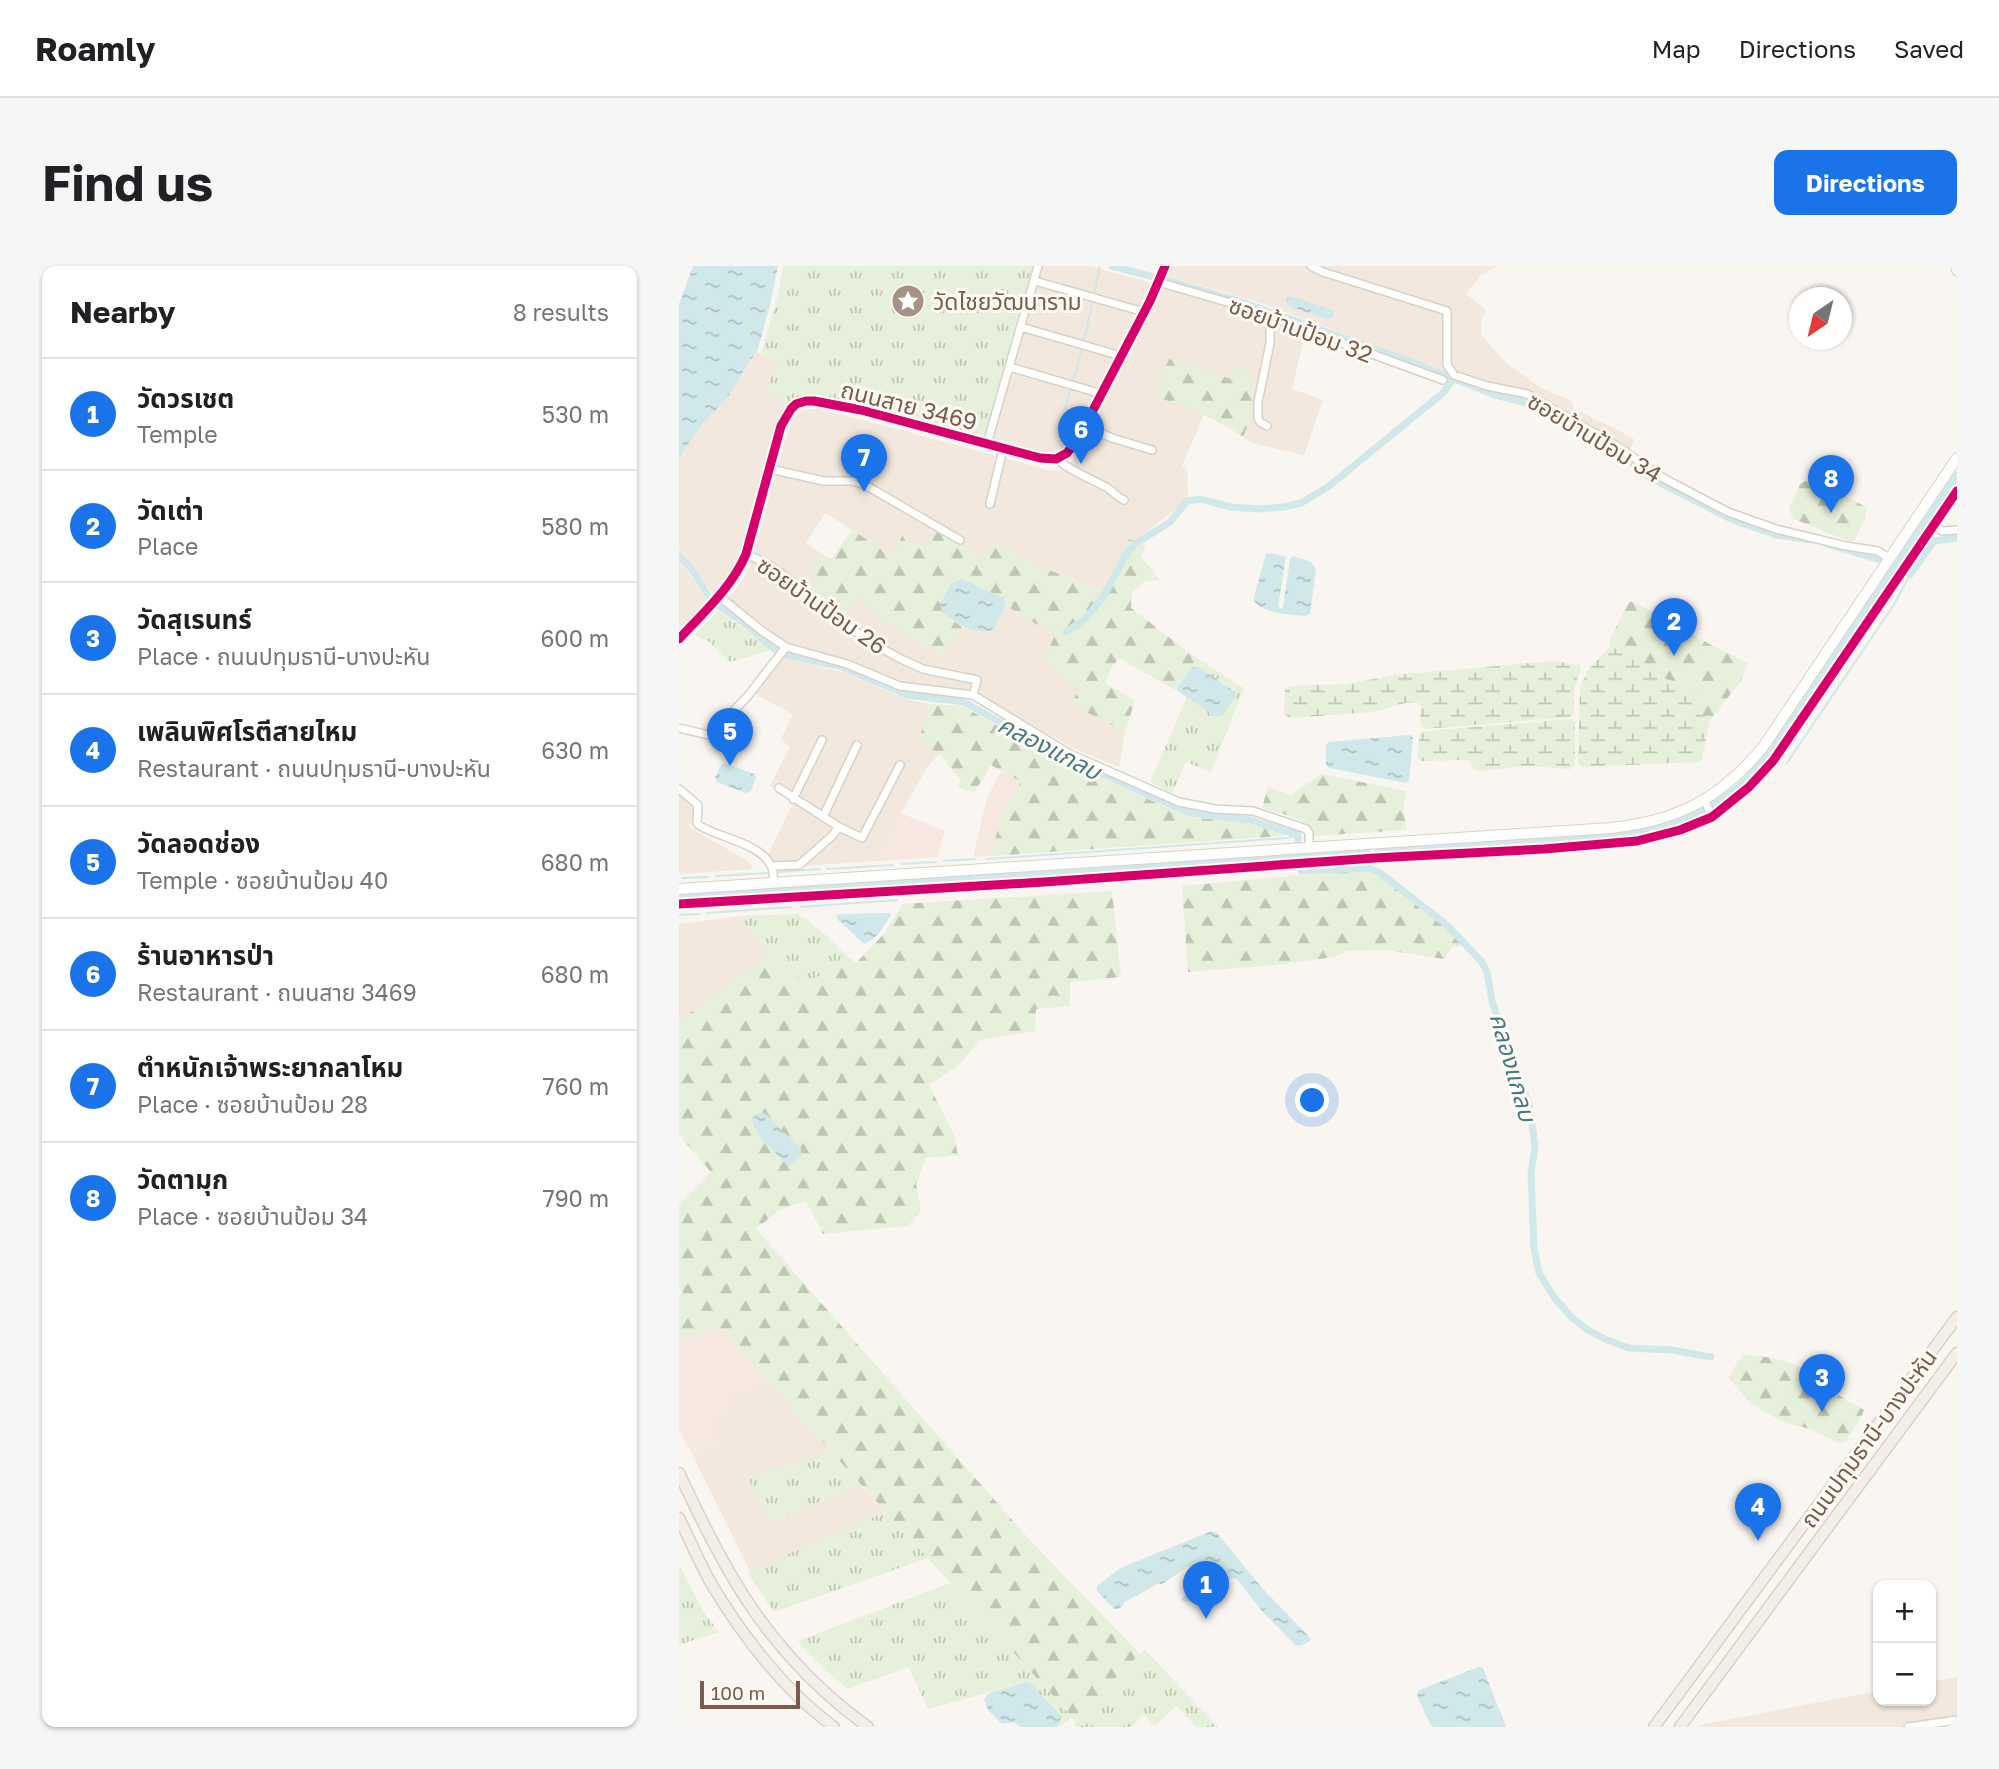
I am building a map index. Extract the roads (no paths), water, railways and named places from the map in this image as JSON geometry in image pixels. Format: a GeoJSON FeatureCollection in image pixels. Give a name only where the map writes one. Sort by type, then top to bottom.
{"type":"FeatureCollection","features":[{"type":"Feature","properties":{"kind":"main road"},"geometry":{"type":"LineString","coordinates":[[1056,459],[1067,453],[1085,426],[1165,266]]}},
{"type":"Feature","properties":{"kind":"main road","name":"ถนนสาย 3469"},"geometry":{"type":"LineString","coordinates":[[679,639],[735,576],[746,554],[778,437],[786,416],[796,404],[806,401],[861,410],[1003,449],[1056,459]]}},
{"type":"Feature","properties":{"kind":"main road"},"geometry":{"type":"LineString","coordinates":[[679,889],[783,889],[1043,874],[1369,844],[1468,845],[1635,825],[1708,808],[1763,747],[1957,458]]}},
{"type":"Feature","properties":{"kind":"main road","name":"ถนนปทุมธานี-บางปะหัน"},"geometry":{"type":"LineString","coordinates":[[1654,1727],[1957,1317]]}},
{"type":"Feature","properties":{"kind":"main road","name":"ถนนปทุมธานี-บางปะหัน"},"geometry":{"type":"LineString","coordinates":[[1687,1725],[1957,1353]]}},
{"type":"Feature","properties":{"kind":"main road"},"geometry":{"type":"LineString","coordinates":[[679,1473],[724,1564],[754,1612],[779,1645],[810,1678],[842,1708],[868,1727]]}},
{"type":"Feature","properties":{"kind":"main road"},"geometry":{"type":"LineString","coordinates":[[679,1518],[711,1583],[735,1621],[795,1693],[834,1727]]}},
{"type":"Feature","properties":{"kind":"street"},"geometry":{"type":"LineString","coordinates":[[987,444],[1038,266]]}},
{"type":"Feature","properties":{"kind":"street","name":"ซอยบ้านป้อม 34"},"geometry":{"type":"LineString","coordinates":[[1311,266],[1322,272],[1447,311],[1447,365],[1454,375],[1487,386],[1527,394],[1617,446],[1665,479],[1728,512],[1776,529],[1878,551],[1890,559]]}},
{"type":"Feature","properties":{"kind":"street"},"geometry":{"type":"LineString","coordinates":[[1035,281],[1144,312]]}},
{"type":"Feature","properties":{"kind":"street","name":"ซอยบ้านป้อม 32"},"geometry":{"type":"LineString","coordinates":[[1158,282],[1234,304],[1443,380]]}},
{"type":"Feature","properties":{"kind":"street"},"geometry":{"type":"LineString","coordinates":[[1267,426],[1258,418],[1258,402],[1270,343],[1271,318]]}},
{"type":"Feature","properties":{"kind":"street"},"geometry":{"type":"LineString","coordinates":[[1021,327],[1121,356]]}},
{"type":"Feature","properties":{"kind":"street"},"geometry":{"type":"LineString","coordinates":[[1010,367],[1102,394]]}},
{"type":"Feature","properties":{"kind":"street"},"geometry":{"type":"LineString","coordinates":[[1085,426],[1112,438],[1153,450]]}},
{"type":"Feature","properties":{"kind":"street"},"geometry":{"type":"LineString","coordinates":[[990,504],[1003,449]]}},
{"type":"Feature","properties":{"kind":"street"},"geometry":{"type":"LineString","coordinates":[[1056,459],[1068,469],[1109,488],[1124,500]]}},
{"type":"Feature","properties":{"kind":"street"},"geometry":{"type":"LineString","coordinates":[[770,469],[824,481],[854,481],[960,540]]}},
{"type":"Feature","properties":{"kind":"street"},"geometry":{"type":"LineString","coordinates":[[679,904],[783,889],[1375,858],[1468,845],[1543,849],[1637,841],[1680,830],[1708,808],[1749,787],[1779,754],[1957,491]]}},
{"type":"Feature","properties":{"kind":"street"},"geometry":{"type":"LineString","coordinates":[[1933,526],[1942,531],[1957,530]]}},
{"type":"Feature","properties":{"kind":"street","name":"ซอยบ้านป้อม 26"},"geometry":{"type":"LineString","coordinates":[[746,554],[768,564],[796,584],[815,603],[872,643],[901,659],[923,669],[977,680],[973,695]]}},
{"type":"Feature","properties":{"kind":"street"},"geometry":{"type":"LineString","coordinates":[[719,596],[783,651],[847,664],[900,686],[973,695],[1070,754],[1179,803],[1253,811],[1305,829],[1309,848]]}},
{"type":"Feature","properties":{"kind":"street"},"geometry":{"type":"LineString","coordinates":[[679,728],[709,735],[713,733],[747,697],[783,651]]}},
{"type":"Feature","properties":{"kind":"street"},"geometry":{"type":"LineString","coordinates":[[793,799],[822,740]]}},
{"type":"Feature","properties":{"kind":"street"},"geometry":{"type":"LineString","coordinates":[[823,817],[857,745]]}},
{"type":"Feature","properties":{"kind":"street"},"geometry":{"type":"LineString","coordinates":[[779,788],[859,838],[864,837],[900,765]]}},
{"type":"Feature","properties":{"kind":"street"},"geometry":{"type":"LineString","coordinates":[[679,789],[698,805],[697,824],[744,844],[760,854],[772,866],[783,889]]}},
{"type":"Feature","properties":{"kind":"street"},"geometry":{"type":"LineString","coordinates":[[772,866],[799,865],[839,827]]}},
{"type":"Feature","properties":{"kind":"street"},"geometry":{"type":"LineString","coordinates":[[1369,844],[1375,858]]}},
{"type":"Feature","properties":{"kind":"street"},"geometry":{"type":"LineString","coordinates":[[1907,1727],[1957,1720]]}},
{"type":"Feature","properties":{"kind":"water"},"geometry":{"type":"Polygon","coordinates":[[[693,266],[778,266],[758,349],[727,398],[702,424],[679,458],[679,304],[693,266]]]}},
{"type":"Feature","properties":{"kind":"water"},"geometry":{"type":"Polygon","coordinates":[[[1291,296],[1332,310],[1332,318],[1327,319],[1288,306],[1285,302],[1291,296]]]}},
{"type":"Feature","properties":{"kind":"water"},"geometry":{"type":"Polygon","coordinates":[[[1266,554],[1286,557],[1278,606],[1281,609],[1290,559],[1293,556],[1311,562],[1316,569],[1310,614],[1306,616],[1277,612],[1258,605],[1253,600],[1266,554]]]}},
{"type":"Feature","properties":{"kind":"water"},"geometry":{"type":"Polygon","coordinates":[[[962,579],[1003,598],[1006,605],[993,630],[972,630],[942,612],[940,604],[952,583],[962,579]]]}},
{"type":"Feature","properties":{"kind":"water"},"geometry":{"type":"Polygon","coordinates":[[[1192,667],[1199,667],[1234,691],[1235,696],[1224,715],[1216,717],[1179,692],[1177,687],[1192,667]]]}},
{"type":"Feature","properties":{"kind":"water"},"geometry":{"type":"Polygon","coordinates":[[[1410,735],[1413,738],[1409,781],[1406,783],[1329,768],[1326,765],[1326,745],[1329,742],[1410,735]]]}},
{"type":"Feature","properties":{"kind":"water"},"geometry":{"type":"Polygon","coordinates":[[[725,763],[754,774],[756,778],[751,791],[746,793],[717,782],[715,778],[721,765],[725,763]]]}},
{"type":"Feature","properties":{"kind":"water"},"geometry":{"type":"Polygon","coordinates":[[[890,913],[880,932],[864,944],[837,919],[839,914],[890,913]]]}},
{"type":"Feature","properties":{"kind":"water"},"geometry":{"type":"Polygon","coordinates":[[[760,1112],[766,1114],[801,1149],[801,1155],[790,1165],[770,1148],[756,1131],[752,1118],[760,1112]]]}},
{"type":"Feature","properties":{"kind":"water"},"geometry":{"type":"Polygon","coordinates":[[[1212,1531],[1217,1533],[1310,1641],[1300,1646],[1295,1645],[1261,1610],[1237,1579],[1232,1578],[1190,1602],[1184,1602],[1181,1599],[1201,1584],[1189,1566],[1162,1584],[1157,1584],[1125,1602],[1119,1609],[1114,1609],[1097,1591],[1097,1586],[1120,1568],[1212,1531]]]}},
{"type":"Feature","properties":{"kind":"water"},"geometry":{"type":"Polygon","coordinates":[[[1479,1667],[1483,1668],[1506,1727],[1433,1727],[1417,1696],[1419,1690],[1479,1667]]]}},
{"type":"Feature","properties":{"kind":"water"},"geometry":{"type":"Polygon","coordinates":[[[1026,1682],[1062,1717],[1058,1727],[1020,1727],[1014,1722],[1002,1724],[988,1710],[984,1699],[989,1693],[1026,1682]]]}},
{"type":"Feature","properties":{"kind":"waterway"},"geometry":{"type":"LineString","coordinates":[[1094,294],[1100,266]]}},
{"type":"Feature","properties":{"kind":"waterway"},"geometry":{"type":"LineString","coordinates":[[1112,266],[1154,277]]}},
{"type":"Feature","properties":{"kind":"waterway"},"geometry":{"type":"LineString","coordinates":[[1166,280],[1239,301],[1401,358],[1495,395],[1523,402],[1616,452],[1654,480],[1733,520],[1776,535],[1811,540]]}},
{"type":"Feature","properties":{"kind":"waterway"},"geometry":{"type":"LineString","coordinates":[[1084,341],[1093,301]]}},
{"type":"Feature","properties":{"kind":"waterway"},"geometry":{"type":"LineString","coordinates":[[1073,381],[1082,349]]}},
{"type":"Feature","properties":{"kind":"waterway"},"geometry":{"type":"LineString","coordinates":[[1066,632],[1086,618],[1105,594],[1135,544],[1170,522],[1187,501],[1200,499],[1231,507],[1259,509],[1301,503],[1329,486],[1444,392],[1453,378]]}},
{"type":"Feature","properties":{"kind":"waterway"},"geometry":{"type":"LineString","coordinates":[[1061,423],[1071,387]]}},
{"type":"Feature","properties":{"kind":"waterway"},"geometry":{"type":"LineString","coordinates":[[1378,852],[1614,837],[1667,826],[1716,803],[1745,781],[1771,752],[1957,475]]}},
{"type":"Feature","properties":{"kind":"waterway"},"geometry":{"type":"LineString","coordinates":[[1907,574],[1910,575],[1934,541],[1957,538]]}},
{"type":"Feature","properties":{"kind":"waterway"},"geometry":{"type":"LineString","coordinates":[[1826,544],[1880,560]]}},
{"type":"Feature","properties":{"kind":"waterway","name":"คลองแกลบ"},"geometry":{"type":"LineString","coordinates":[[679,556],[690,567],[709,597]]}},
{"type":"Feature","properties":{"kind":"waterway"},"geometry":{"type":"LineString","coordinates":[[1787,763],[1893,606],[1910,575]]}},
{"type":"Feature","properties":{"kind":"waterway","name":"คลองแกลบ"},"geometry":{"type":"LineString","coordinates":[[719,606],[746,624],[775,650],[833,665]]}},
{"type":"Feature","properties":{"kind":"waterway","name":"คลองแกลบ"},"geometry":{"type":"LineString","coordinates":[[839,666],[907,695],[964,702],[1049,750],[1189,813],[1251,820],[1298,835],[1298,840]]}},
{"type":"Feature","properties":{"kind":"waterway"},"geometry":{"type":"LineString","coordinates":[[986,859],[1287,838],[1298,835]]}},
{"type":"Feature","properties":{"kind":"waterway"},"geometry":{"type":"LineString","coordinates":[[679,898],[1368,853]]}},
{"type":"Feature","properties":{"kind":"waterway"},"geometry":{"type":"LineString","coordinates":[[944,861],[975,859]]}},
{"type":"Feature","properties":{"kind":"waterway"},"geometry":{"type":"LineString","coordinates":[[902,864],[936,862]]}},
{"type":"Feature","properties":{"kind":"waterway"},"geometry":{"type":"LineString","coordinates":[[827,869],[893,865]]}},
{"type":"Feature","properties":{"kind":"waterway","name":"คลองแกลบ"},"geometry":{"type":"LineString","coordinates":[[1301,867],[1301,871],[1369,868],[1379,872],[1447,925],[1481,961],[1487,972],[1492,1001],[1529,1103],[1535,1146],[1531,1173],[1534,1248],[1539,1273],[1554,1297],[1570,1316],[1607,1340],[1629,1348],[1672,1350],[1711,1357]]}},
{"type":"Feature","properties":{"kind":"waterway"},"geometry":{"type":"LineString","coordinates":[[777,872],[820,869]]}},
{"type":"Feature","properties":{"kind":"waterway"},"geometry":{"type":"LineString","coordinates":[[716,876],[768,873]]}},
{"type":"Feature","properties":{"kind":"waterway"},"geometry":{"type":"LineString","coordinates":[[682,878],[708,877]]}},
{"type":"Feature","properties":{"kind":"waterway"},"geometry":{"type":"LineString","coordinates":[[801,907],[897,900]]}},
{"type":"Feature","properties":{"kind":"waterway"},"geometry":{"type":"LineString","coordinates":[[706,913],[791,907]]}},
{"type":"Feature","properties":{"kind":"waterway"},"geometry":{"type":"LineString","coordinates":[[679,915],[699,914]]}},
{"type":"Feature","properties":{"kind":"place","name":"วัดไชยวัฒนาราม"},"geometry":{"type":"Point","coordinates":[908,301]}},
{"type":"Feature","properties":{"kind":"place","name":"ร้านอาหารป่า"},"geometry":{"type":"Point","coordinates":[1081,464]}},
{"type":"Feature","properties":{"kind":"place","name":"ตำหนักเจ้าพระยากลาโหม"},"geometry":{"type":"Point","coordinates":[864,492]}},
{"type":"Feature","properties":{"kind":"place","name":"วัดตามุก"},"geometry":{"type":"Point","coordinates":[1831,513]}},
{"type":"Feature","properties":{"kind":"place","name":"วัดเต่า"},"geometry":{"type":"Point","coordinates":[1674,656]}},
{"type":"Feature","properties":{"kind":"place","name":"วัดลอดช่อง"},"geometry":{"type":"Point","coordinates":[730,766]}},
{"type":"Feature","properties":{"kind":"place","name":"วัดสุเรนทร์"},"geometry":{"type":"Point","coordinates":[1822,1412]}},
{"type":"Feature","properties":{"kind":"place","name":"เพลินพิศโรตีสายไหม"},"geometry":{"type":"Point","coordinates":[1758,1541]}},
{"type":"Feature","properties":{"kind":"place","name":"วัดวรเชต"},"geometry":{"type":"Point","coordinates":[1206,1619]}}]}
